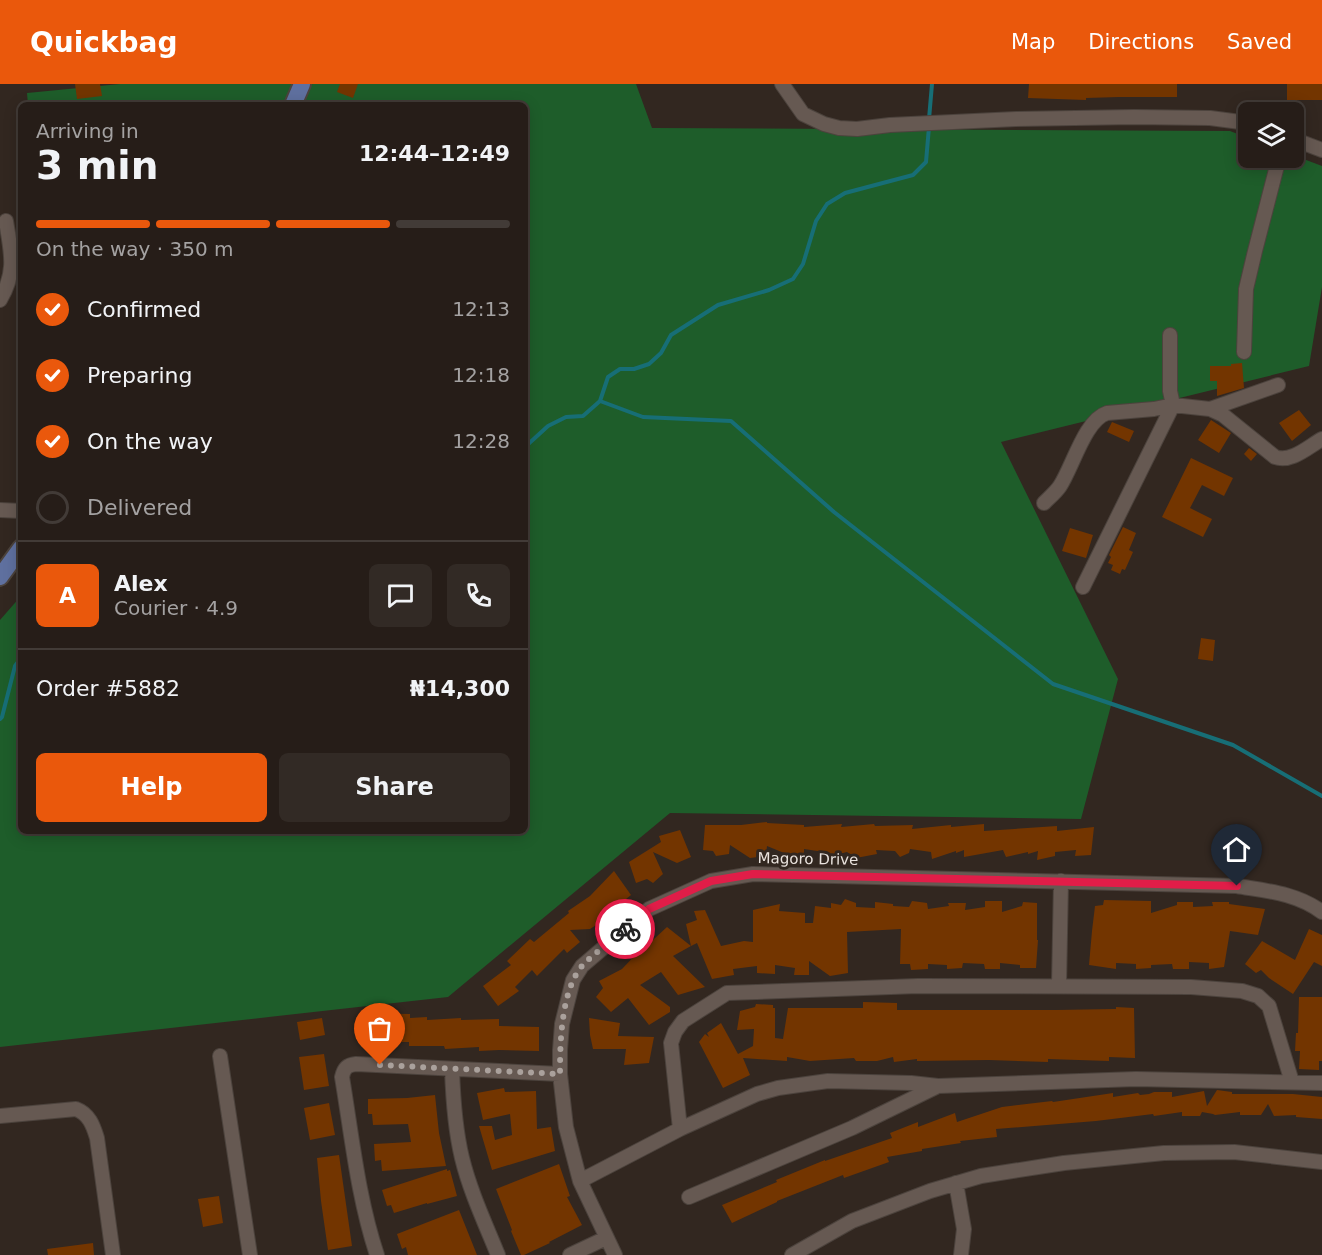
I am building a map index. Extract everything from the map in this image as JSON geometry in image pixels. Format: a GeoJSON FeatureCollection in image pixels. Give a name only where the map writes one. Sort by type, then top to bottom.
{"type":"FeatureCollection","features":[{"type":"Feature","properties":{"kind":"main road"},"geometry":{"type":"LineString","coordinates":[[294,102],[302,84]]}},
{"type":"Feature","properties":{"kind":"main road"},"geometry":{"type":"LineString","coordinates":[[0,576],[18,552]]}},
{"type":"Feature","properties":{"kind":"street"},"geometry":{"type":"LineString","coordinates":[[782,84],[803,114],[839,128],[857,129],[1016,119],[1134,117],[1210,118],[1238,122]]}},
{"type":"Feature","properties":{"kind":"street"},"geometry":{"type":"LineString","coordinates":[[1304,143],[1322,150]]}},
{"type":"Feature","properties":{"kind":"street"},"geometry":{"type":"LineString","coordinates":[[1244,352],[1246,290],[1276,168]]}},
{"type":"Feature","properties":{"kind":"street"},"geometry":{"type":"LineString","coordinates":[[0,300],[8,284],[12,268],[6,221]]}},
{"type":"Feature","properties":{"kind":"street"},"geometry":{"type":"LineString","coordinates":[[1083,587],[1173,405],[1170,391],[1170,335]]}},
{"type":"Feature","properties":{"kind":"street"},"geometry":{"type":"LineString","coordinates":[[1210,409],[1278,385]]}},
{"type":"Feature","properties":{"kind":"street"},"geometry":{"type":"LineString","coordinates":[[1044,503],[1062,484],[1091,424],[1107,412],[1155,409],[1173,405],[1210,409],[1223,415],[1280,459],[1290,458],[1322,439]]}},
{"type":"Feature","properties":{"kind":"street"},"geometry":{"type":"LineString","coordinates":[[0,510],[18,510]]}},
{"type":"Feature","properties":{"kind":"street","name":"Magoro Drive"},"geometry":{"type":"LineString","coordinates":[[615,1255],[580,1181],[566,1127],[560,1074],[560,1050],[564,1014],[573,980],[582,966],[649,909],[711,881],[753,874],[1237,886],[1300,899],[1322,912]]}},
{"type":"Feature","properties":{"kind":"street"},"geometry":{"type":"LineString","coordinates":[[1059,986],[1061,881]]}},
{"type":"Feature","properties":{"kind":"street"},"geometry":{"type":"LineString","coordinates":[[680,1129],[671,1044],[675,1032],[683,1020],[727,993],[918,986],[1191,987],[1242,992],[1258,996],[1269,1006],[1292,1082]]}},
{"type":"Feature","properties":{"kind":"street"},"geometry":{"type":"LineString","coordinates":[[220,1056],[250,1255]]}},
{"type":"Feature","properties":{"kind":"street"},"geometry":{"type":"LineString","coordinates":[[377,1255],[368,1228],[360,1186],[342,1077],[344,1070],[356,1064],[560,1074]]}},
{"type":"Feature","properties":{"kind":"street"},"geometry":{"type":"LineString","coordinates":[[452,1069],[455,1113],[462,1158],[480,1212],[498,1255]]}},
{"type":"Feature","properties":{"kind":"street"},"geometry":{"type":"LineString","coordinates":[[580,1181],[680,1129],[757,1094],[799,1084],[828,1081],[938,1086],[1136,1079],[1322,1083]]}},
{"type":"Feature","properties":{"kind":"street"},"geometry":{"type":"LineString","coordinates":[[689,1197],[852,1128],[938,1086]]}},
{"type":"Feature","properties":{"kind":"street"},"geometry":{"type":"LineString","coordinates":[[0,1116],[76,1109],[83,1112],[89,1119],[97,1138],[113,1255]]}},
{"type":"Feature","properties":{"kind":"street"},"geometry":{"type":"LineString","coordinates":[[792,1255],[852,1221],[930,1191],[981,1176],[1064,1163],[1164,1153],[1234,1152],[1322,1162]]}},
{"type":"Feature","properties":{"kind":"street"},"geometry":{"type":"LineString","coordinates":[[956,1183],[964,1229],[961,1255]]}},
{"type":"Feature","properties":{"kind":"street"},"geometry":{"type":"LineString","coordinates":[[570,1255],[606,1238]]}},
{"type":"Feature","properties":{"kind":"green space"},"geometry":{"type":"Polygon","coordinates":[[[120,84],[636,84],[652,128],[1230,131],[1238,134],[1238,168],[1304,168],[1304,159],[1322,166],[1322,287],[1309,366],[1001,442],[1118,679],[1081,819],[670,813],[448,997],[0,1047],[0,620],[18,599],[18,834],[528,834],[528,102],[28,102],[27,93],[120,84]]]}},
{"type":"Feature","properties":{"kind":"building"},"geometry":{"type":"Polygon","coordinates":[[[75,84],[100,84],[102,96],[77,99],[75,84]]]}},
{"type":"Feature","properties":{"kind":"building"},"geometry":{"type":"Polygon","coordinates":[[[340,84],[358,84],[353,98],[337,92],[340,84]]]}},
{"type":"Feature","properties":{"kind":"building"},"geometry":{"type":"Polygon","coordinates":[[[1029,84],[1177,84],[1177,97],[1086,98],[1086,100],[1028,98],[1029,84]]]}},
{"type":"Feature","properties":{"kind":"building"},"geometry":{"type":"Polygon","coordinates":[[[1287,84],[1322,84],[1322,100],[1287,102],[1287,84]]]}},
{"type":"Feature","properties":{"kind":"building"},"geometry":{"type":"Polygon","coordinates":[[[1242,363],[1244,388],[1217,396],[1217,381],[1210,381],[1210,366],[1231,366],[1231,364],[1242,363]]]}},
{"type":"Feature","properties":{"kind":"building"},"geometry":{"type":"Polygon","coordinates":[[[1299,410],[1311,425],[1292,441],[1279,423],[1299,410]]]}},
{"type":"Feature","properties":{"kind":"building"},"geometry":{"type":"Polygon","coordinates":[[[1211,420],[1231,433],[1219,453],[1198,440],[1211,420]]]}},
{"type":"Feature","properties":{"kind":"building"},"geometry":{"type":"Polygon","coordinates":[[[1112,422],[1134,431],[1129,442],[1107,432],[1112,422]]]}},
{"type":"Feature","properties":{"kind":"building"},"geometry":{"type":"Polygon","coordinates":[[[1249,448],[1257,454],[1251,461],[1244,454],[1249,448]]]}},
{"type":"Feature","properties":{"kind":"building"},"geometry":{"type":"Polygon","coordinates":[[[1191,458],[1233,478],[1224,496],[1202,485],[1190,508],[1212,519],[1203,537],[1162,517],[1191,458]]]}},
{"type":"Feature","properties":{"kind":"building"},"geometry":{"type":"Polygon","coordinates":[[[1123,527],[1136,533],[1129,550],[1133,552],[1125,570],[1122,569],[1120,574],[1111,570],[1113,565],[1108,563],[1111,557],[1109,555],[1123,527]]]}},
{"type":"Feature","properties":{"kind":"building"},"geometry":{"type":"Polygon","coordinates":[[[1070,528],[1093,535],[1086,558],[1062,551],[1070,528]]]}},
{"type":"Feature","properties":{"kind":"building"},"geometry":{"type":"Polygon","coordinates":[[[1201,638],[1215,640],[1213,661],[1198,659],[1201,638]]]}},
{"type":"Feature","properties":{"kind":"building"},"geometry":{"type":"Polygon","coordinates":[[[767,822],[804,825],[804,827],[842,824],[841,827],[874,824],[875,826],[913,825],[912,829],[984,824],[984,831],[1057,826],[1057,831],[1094,827],[1091,855],[1075,856],[1076,850],[1055,852],[1055,856],[1037,860],[1038,851],[1006,857],[1003,850],[964,857],[964,850],[932,859],[931,852],[910,849],[909,853],[900,857],[895,851],[876,850],[877,854],[856,858],[847,852],[823,858],[824,852],[804,849],[804,857],[789,855],[767,846],[766,856],[750,858],[730,845],[729,854],[716,856],[713,851],[703,850],[705,825],[767,822]]]}},
{"type":"Feature","properties":{"kind":"building"},"geometry":{"type":"Polygon","coordinates":[[[680,830],[691,857],[677,863],[653,852],[663,874],[653,883],[647,879],[636,883],[629,862],[661,842],[659,836],[680,830]]]}},
{"type":"Feature","properties":{"kind":"building"},"geometry":{"type":"Polygon","coordinates":[[[614,871],[631,895],[601,916],[604,920],[590,929],[570,930],[580,942],[567,953],[564,949],[537,976],[532,970],[515,987],[519,991],[498,1006],[483,986],[511,965],[507,961],[530,939],[534,942],[569,913],[568,911],[590,896],[614,871]]]}},
{"type":"Feature","properties":{"kind":"building"},"geometry":{"type":"Polygon","coordinates":[[[845,899],[856,903],[856,907],[875,908],[875,902],[909,907],[912,901],[920,902],[927,903],[928,909],[949,906],[948,903],[966,903],[965,910],[985,907],[985,901],[1002,901],[1002,912],[1022,906],[1023,902],[1037,903],[1036,968],[1020,968],[1020,965],[1000,963],[1000,969],[985,969],[984,964],[963,963],[962,968],[947,969],[947,965],[928,964],[928,969],[911,970],[910,964],[900,964],[901,929],[847,932],[848,973],[830,976],[809,961],[809,975],[794,975],[795,968],[775,965],[775,974],[757,973],[757,966],[733,969],[734,975],[712,979],[697,943],[691,946],[686,924],[697,920],[694,911],[705,910],[721,946],[744,941],[753,942],[753,910],[780,904],[779,911],[805,913],[805,923],[813,923],[815,906],[831,908],[831,903],[841,905],[845,899]]]}},
{"type":"Feature","properties":{"kind":"building"},"geometry":{"type":"Polygon","coordinates":[[[1104,900],[1151,901],[1151,913],[1177,905],[1177,902],[1193,902],[1193,907],[1213,906],[1212,902],[1229,902],[1229,904],[1265,909],[1258,935],[1230,931],[1224,967],[1209,969],[1209,963],[1189,962],[1189,969],[1173,969],[1172,964],[1151,965],[1151,968],[1136,969],[1136,964],[1116,963],[1116,969],[1089,965],[1095,906],[1103,905],[1104,900]]]}},
{"type":"Feature","properties":{"kind":"building"},"geometry":{"type":"Polygon","coordinates":[[[667,927],[691,946],[673,956],[705,987],[678,995],[661,972],[640,985],[670,1007],[670,1012],[649,1025],[628,998],[611,1012],[596,997],[603,988],[599,981],[622,969],[667,927]]]}},
{"type":"Feature","properties":{"kind":"building"},"geometry":{"type":"Polygon","coordinates":[[[1309,929],[1322,935],[1322,966],[1314,962],[1293,994],[1261,970],[1256,973],[1245,964],[1262,941],[1295,960],[1309,929]]]}},
{"type":"Feature","properties":{"kind":"building"},"geometry":{"type":"Polygon","coordinates":[[[1299,997],[1322,997],[1322,1061],[1319,1061],[1319,1070],[1299,1069],[1300,1051],[1295,1051],[1299,997]]]}},
{"type":"Feature","properties":{"kind":"building"},"geometry":{"type":"Polygon","coordinates":[[[863,1002],[897,1003],[897,1010],[1134,1008],[1135,1058],[1109,1057],[1109,1061],[1048,1059],[1048,1062],[917,1061],[917,1059],[894,1062],[893,1057],[877,1061],[856,1061],[854,1058],[810,1061],[787,1057],[787,1061],[743,1058],[750,1075],[723,1088],[699,1042],[705,1034],[709,1037],[707,1033],[721,1023],[738,1054],[753,1046],[754,1029],[737,1030],[740,1011],[755,1007],[756,1004],[773,1005],[775,1008],[775,1038],[783,1039],[788,1008],[863,1008],[863,1002]]]}},
{"type":"Feature","properties":{"kind":"building"},"geometry":{"type":"Polygon","coordinates":[[[360,1013],[410,1014],[410,1018],[427,1017],[427,1020],[499,1019],[499,1026],[539,1027],[539,1051],[479,1051],[479,1047],[445,1049],[444,1046],[409,1046],[409,1042],[387,1042],[387,1046],[370,1046],[371,1040],[360,1040],[360,1013]]]}},
{"type":"Feature","properties":{"kind":"building"},"geometry":{"type":"Polygon","coordinates":[[[322,1018],[325,1035],[300,1040],[297,1022],[322,1018]]]}},
{"type":"Feature","properties":{"kind":"building"},"geometry":{"type":"Polygon","coordinates":[[[589,1018],[620,1023],[618,1036],[654,1037],[649,1063],[624,1065],[626,1049],[593,1049],[589,1018]]]}},
{"type":"Feature","properties":{"kind":"building"},"geometry":{"type":"Polygon","coordinates":[[[324,1054],[329,1086],[304,1090],[299,1057],[324,1054]]]}},
{"type":"Feature","properties":{"kind":"building"},"geometry":{"type":"Polygon","coordinates":[[[504,1088],[505,1092],[536,1091],[537,1129],[551,1127],[555,1151],[492,1170],[479,1126],[492,1126],[495,1140],[512,1135],[510,1114],[483,1120],[477,1093],[504,1088]]]}},
{"type":"Feature","properties":{"kind":"building"},"geometry":{"type":"Polygon","coordinates":[[[1217,1090],[1232,1092],[1232,1094],[1293,1094],[1322,1097],[1322,1119],[1296,1117],[1296,1115],[1274,1116],[1268,1104],[1261,1115],[1240,1115],[1240,1112],[1215,1115],[1202,1112],[1200,1116],[1182,1116],[1182,1112],[996,1129],[997,1137],[960,1141],[961,1143],[887,1157],[889,1162],[844,1178],[843,1175],[777,1201],[732,1223],[722,1205],[825,1160],[892,1138],[890,1133],[918,1122],[918,1127],[955,1113],[957,1122],[1002,1107],[1113,1093],[1113,1097],[1138,1093],[1140,1095],[1172,1092],[1172,1097],[1204,1091],[1207,1106],[1217,1090]]]}},
{"type":"Feature","properties":{"kind":"building"},"geometry":{"type":"Polygon","coordinates":[[[435,1095],[439,1133],[446,1166],[382,1171],[381,1160],[375,1161],[374,1144],[411,1142],[408,1124],[373,1125],[372,1114],[368,1114],[368,1099],[435,1095]]]}},
{"type":"Feature","properties":{"kind":"building"},"geometry":{"type":"Polygon","coordinates":[[[329,1103],[335,1135],[310,1140],[304,1108],[329,1103]]]}},
{"type":"Feature","properties":{"kind":"building"},"geometry":{"type":"Polygon","coordinates":[[[339,1155],[352,1246],[328,1250],[317,1158],[339,1155]]]}},
{"type":"Feature","properties":{"kind":"building"},"geometry":{"type":"Polygon","coordinates":[[[559,1164],[570,1196],[567,1197],[582,1225],[550,1243],[521,1255],[496,1189],[559,1164]]]}},
{"type":"Feature","properties":{"kind":"building"},"geometry":{"type":"Polygon","coordinates":[[[447,1169],[447,1171],[450,1170],[457,1196],[394,1213],[391,1205],[387,1206],[382,1190],[447,1169]]]}},
{"type":"Feature","properties":{"kind":"building"},"geometry":{"type":"Polygon","coordinates":[[[219,1196],[223,1223],[203,1227],[198,1199],[219,1196]]]}},
{"type":"Feature","properties":{"kind":"building"},"geometry":{"type":"Polygon","coordinates":[[[459,1210],[477,1255],[408,1255],[406,1247],[402,1249],[397,1234],[459,1210]]]}},
{"type":"Feature","properties":{"kind":"building"},"geometry":{"type":"Polygon","coordinates":[[[93,1243],[94,1255],[48,1255],[47,1249],[93,1243]]]}},
{"type":"Feature","properties":{"kind":"waterway"},"geometry":{"type":"LineString","coordinates":[[929,119],[932,84]]}},
{"type":"Feature","properties":{"kind":"waterway"},"geometry":{"type":"LineString","coordinates":[[528,444],[548,426],[566,417],[583,416],[600,401],[608,377],[620,369],[634,369],[649,364],[661,353],[671,335],[718,305],[769,290],[793,279],[803,264],[816,221],[827,204],[845,193],[913,175],[926,162],[929,127]]}},
{"type":"Feature","properties":{"kind":"waterway"},"geometry":{"type":"LineString","coordinates":[[600,401],[643,417],[731,421],[834,512],[1053,684],[1233,745],[1322,796]]}},
{"type":"Feature","properties":{"kind":"waterway"},"geometry":{"type":"LineString","coordinates":[[0,719],[18,662]]}},
{"type":"Feature","properties":{"kind":"way so far"},"geometry":{"type":"LineString","coordinates":[[380,1065],[560,1074],[562,1024],[573,980],[582,966],[625,929]]}},
{"type":"Feature","properties":{"kind":"route"},"geometry":{"type":"LineString","coordinates":[[625,929],[649,909],[711,881],[753,874],[1237,886]]}}]}
